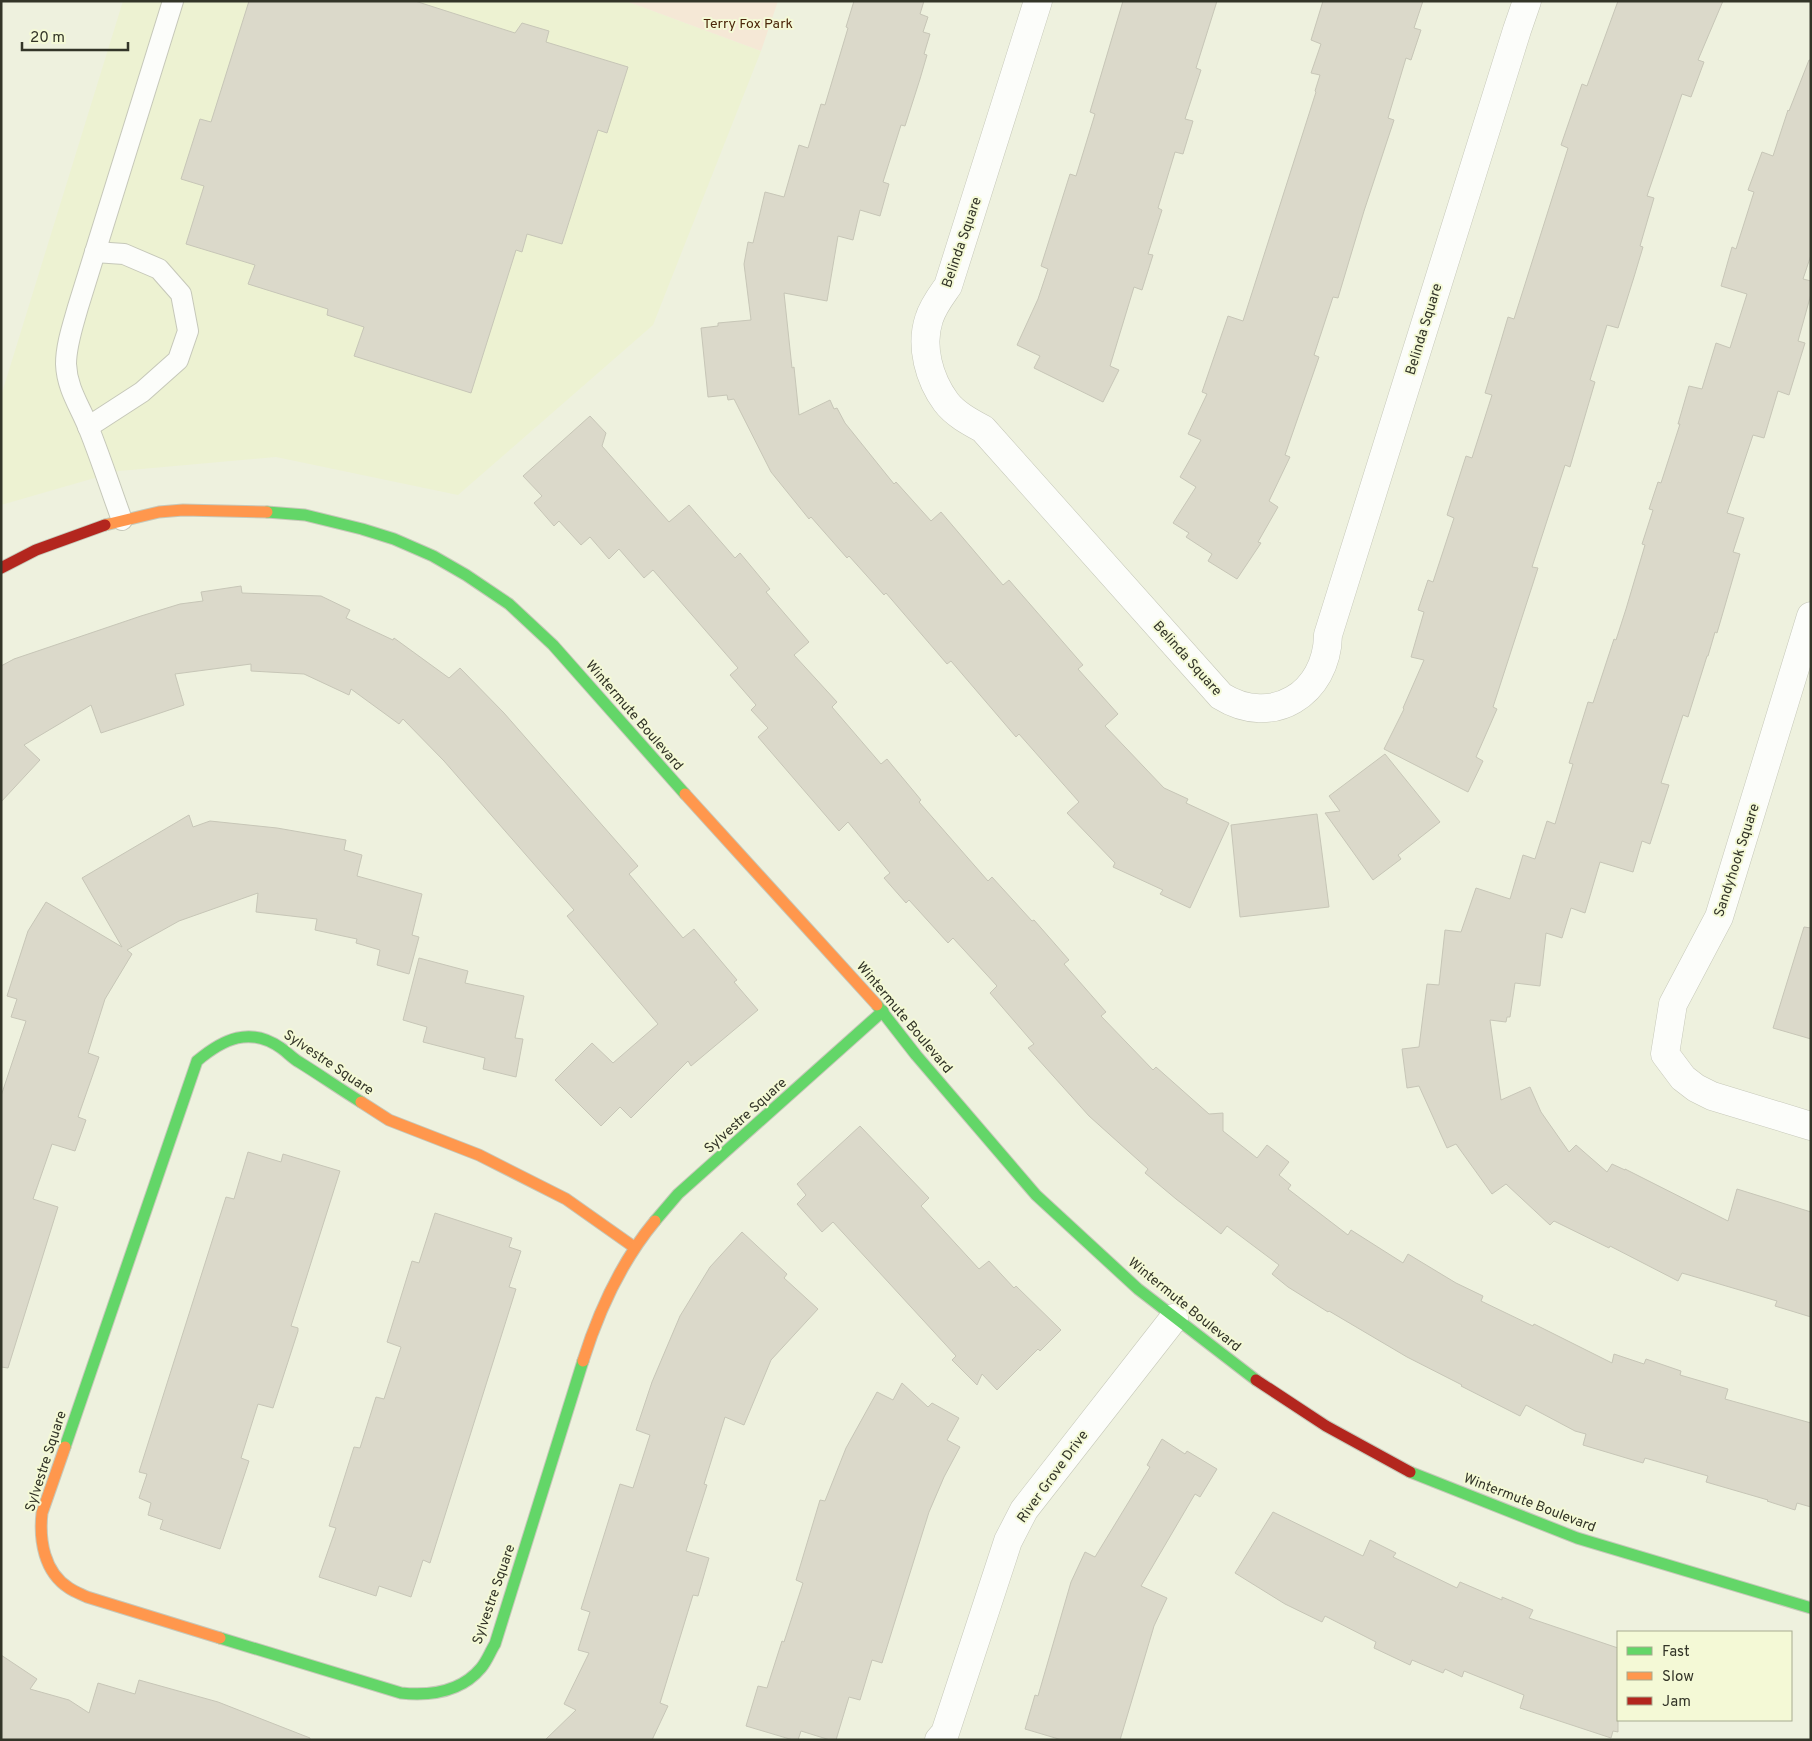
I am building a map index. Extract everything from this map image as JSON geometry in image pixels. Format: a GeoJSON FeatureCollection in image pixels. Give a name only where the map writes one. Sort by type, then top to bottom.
{"type":"FeatureCollection","features":[{"type":"Feature","properties":{"kind":"street","name":"Belinda Square"},"geometry":{"type":"LineString","coordinates":[[1038,1],[948,286],[929,319],[926,352],[932,379],[946,403],[963,418],[983,429],[1221,696],[1247,708],[1280,706],[1298,697],[1312,684],[1322,668],[1327,650],[1328,635],[1527,1]]}},
{"type":"Feature","properties":{"kind":"street","name":"Wintermute Boulevard"},"geometry":{"type":"LineString","coordinates":[[1,568],[64,538],[122,520],[158,512],[184,510],[249,511],[305,516],[362,529],[394,539],[433,556],[466,575],[509,604],[553,645],[676,785],[883,1011],[916,1055],[1036,1195],[1138,1289],[1174,1318],[1260,1383],[1326,1426],[1412,1473],[1577,1538],[1811,1608]]}},
{"type":"Feature","properties":{"kind":"street","name":"Sandyhook Square"},"geometry":{"type":"LineString","coordinates":[[1811,616],[1719,917],[1673,1004],[1666,1054],[1682,1078],[1712,1096],[1811,1126]]}},
{"type":"Feature","properties":{"kind":"street","name":"Sylvestre Square"},"geometry":{"type":"LineString","coordinates":[[634,1248],[566,1198],[479,1155],[389,1120],[293,1058],[284,1048],[272,1042],[258,1038],[240,1037],[226,1040],[210,1048],[197,1061],[42,1513],[41,1538],[47,1561],[58,1578],[69,1588],[87,1597],[401,1693],[432,1695],[448,1691],[462,1684],[482,1667],[495,1644],[594,1325],[611,1287],[634,1248],[657,1217],[678,1194],[883,1011]]}},
{"type":"Feature","properties":{"kind":"street","name":"River Grove Drive"},"geometry":{"type":"LineString","coordinates":[[939,1740],[945,1733],[1008,1541],[1024,1510],[1174,1318]]}},
{"type":"Feature","properties":{"kind":"lane"},"geometry":{"type":"LineString","coordinates":[[122,520],[88,427],[72,394],[68,380],[66,360],[72,328],[173,1]]}},
{"type":"Feature","properties":{"kind":"lane"},"geometry":{"type":"LineString","coordinates":[[88,427],[142,392],[178,360],[188,331],[181,294],[159,269],[124,254],[95,252]]}},
{"type":"Feature","properties":{"kind":"shaded area"},"geometry":{"type":"Polygon","coordinates":[[[123,1],[626,1],[761,51],[653,325],[458,495],[276,457],[119,471],[1,505],[1,396],[123,1]]]}},
{"type":"Feature","properties":{"kind":"green space","name":"Terry Fox Park"},"geometry":{"type":"Polygon","coordinates":[[[626,1],[778,1],[761,51],[626,1]]]}},
{"type":"Feature","properties":{"kind":"building"},"geometry":{"type":"Polygon","coordinates":[[[249,1],[415,1],[515,33],[522,23],[549,31],[546,42],[628,67],[607,133],[598,130],[562,244],[527,234],[522,252],[516,250],[471,393],[354,356],[364,327],[327,315],[328,309],[248,284],[255,265],[186,244],[204,186],[181,179],[200,119],[211,122],[249,1]]]}},
{"type":"Feature","properties":{"kind":"building"},"geometry":{"type":"Polygon","coordinates":[[[854,1],[924,1],[920,14],[928,17],[923,32],[930,34],[924,54],[927,55],[920,79],[905,126],[901,125],[883,182],[889,184],[880,216],[860,210],[853,240],[838,236],[827,301],[784,293],[799,415],[830,400],[834,409],[837,408],[845,423],[894,484],[896,482],[931,521],[941,512],[1003,585],[1009,580],[1083,665],[1078,669],[1118,714],[1105,726],[1164,788],[1188,799],[1186,803],[1229,823],[1190,908],[1160,894],[1163,890],[1113,867],[1115,863],[1067,813],[1079,802],[1019,734],[1016,737],[951,661],[947,664],[886,593],[884,595],[849,556],[847,558],[811,517],[809,519],[771,472],[734,399],[728,400],[727,395],[708,397],[701,328],[718,326],[718,323],[751,320],[744,264],[748,242],[753,243],[765,192],[784,197],[799,145],[808,148],[821,104],[825,105],[854,1]]]}},
{"type":"Feature","properties":{"kind":"building"},"geometry":{"type":"Polygon","coordinates":[[[1123,1],[1217,1],[1196,68],[1201,70],[1185,119],[1193,121],[1183,154],[1175,152],[1158,208],[1162,210],[1148,254],[1153,255],[1142,290],[1134,287],[1110,366],[1119,370],[1103,402],[1034,368],[1040,356],[1017,345],[1038,299],[1048,269],[1041,266],[1070,174],[1076,176],[1095,114],[1090,112],[1123,1]]]}},
{"type":"Feature","properties":{"kind":"building"},"geometry":{"type":"Polygon","coordinates":[[[1323,1],[1423,1],[1414,28],[1421,30],[1411,60],[1406,58],[1388,118],[1394,120],[1338,298],[1333,297],[1314,355],[1319,357],[1285,455],[1290,457],[1269,501],[1278,507],[1258,542],[1261,543],[1237,579],[1208,561],[1212,554],[1186,537],[1189,533],[1173,523],[1196,487],[1180,477],[1201,440],[1188,434],[1207,394],[1202,392],[1228,316],[1243,321],[1316,92],[1320,75],[1311,73],[1321,44],[1311,40],[1323,1]]]}},
{"type":"Feature","properties":{"kind":"building"},"geometry":{"type":"Polygon","coordinates":[[[1618,1],[1723,1],[1698,60],[1704,62],[1691,97],[1682,94],[1647,196],[1654,198],[1640,246],[1643,247],[1634,277],[1618,328],[1607,325],[1590,380],[1595,382],[1570,467],[1565,465],[1532,567],[1538,568],[1493,707],[1497,709],[1476,757],[1483,761],[1468,792],[1384,749],[1404,709],[1424,660],[1411,657],[1424,612],[1418,610],[1428,580],[1433,582],[1454,518],[1447,515],[1466,456],[1472,458],[1492,395],[1485,393],[1508,317],[1514,319],[1568,148],[1561,145],[1582,84],[1587,86],[1618,1]]]}},
{"type":"Feature","properties":{"kind":"building"},"geometry":{"type":"Polygon","coordinates":[[[1809,60],[1811,60],[1811,255],[1803,279],[1811,281],[1811,294],[1798,341],[1805,343],[1789,395],[1778,391],[1764,438],[1753,435],[1727,513],[1744,518],[1733,552],[1740,554],[1717,633],[1715,632],[1688,717],[1683,715],[1661,783],[1669,785],[1650,844],[1642,841],[1633,872],[1600,862],[1585,913],[1571,908],[1562,938],[1546,933],[1540,986],[1515,983],[1510,1017],[1507,1017],[1506,1022],[1490,1020],[1501,1100],[1530,1087],[1541,1112],[1569,1152],[1576,1145],[1607,1172],[1612,1164],[1625,1169],[1728,1221],[1737,1189],[1811,1212],[1811,1317],[1775,1306],[1777,1301],[1682,1273],[1678,1281],[1610,1246],[1609,1248],[1554,1221],[1550,1225],[1506,1184],[1492,1194],[1456,1144],[1447,1148],[1419,1086],[1407,1088],[1402,1049],[1419,1047],[1427,984],[1439,985],[1445,930],[1461,932],[1476,888],[1510,899],[1523,855],[1535,859],[1547,821],[1555,824],[1573,764],[1569,763],[1588,702],[1593,703],[1626,609],[1645,545],[1642,544],[1653,510],[1649,509],[1658,482],[1661,483],[1680,424],[1678,424],[1689,386],[1702,389],[1716,343],[1730,348],[1747,294],[1721,286],[1732,247],[1736,249],[1754,192],[1748,190],[1762,152],[1773,156],[1788,110],[1809,60]]]}},
{"type":"Feature","properties":{"kind":"building"},"geometry":{"type":"Polygon","coordinates":[[[590,416],[606,433],[602,446],[669,522],[689,505],[735,558],[740,553],[770,589],[766,592],[809,642],[794,655],[837,702],[832,707],[881,764],[887,759],[921,800],[919,802],[988,881],[992,877],[1032,921],[1034,920],[1069,960],[1064,964],[1106,1012],[1101,1016],[1153,1070],[1156,1067],[1209,1114],[1223,1113],[1223,1131],[1257,1158],[1267,1145],[1289,1162],[1279,1175],[1291,1185],[1288,1189],[1348,1235],[1351,1230],[1403,1263],[1408,1254],[1456,1283],[1483,1296],[1481,1301],[1533,1326],[1534,1324],[1612,1363],[1614,1354],[1644,1364],[1646,1359],[1681,1371],[1680,1375],[1728,1389],[1725,1399],[1811,1423],[1811,1507],[1797,1503],[1795,1510],[1706,1482],[1708,1476],[1645,1458],[1643,1463],[1583,1445],[1586,1434],[1575,1431],[1526,1405],[1520,1416],[1407,1357],[1288,1287],[1272,1274],[1279,1265],[1227,1226],[1221,1234],[1145,1173],[1148,1169],[1089,1116],[1028,1048],[1034,1044],[990,993],[997,986],[953,938],[948,943],[909,900],[906,903],[884,878],[890,873],[848,822],[839,831],[758,737],[768,728],[751,710],[756,705],[730,675],[738,668],[653,570],[644,578],[619,549],[609,559],[590,537],[581,545],[559,521],[554,526],[534,503],[542,496],[523,476],[590,416]]]}},
{"type":"Feature","properties":{"kind":"building"},"geometry":{"type":"Polygon","coordinates":[[[241,586],[242,593],[321,596],[350,610],[346,618],[393,640],[394,638],[449,678],[460,668],[504,713],[638,866],[629,874],[683,938],[694,929],[737,980],[734,982],[758,1010],[691,1066],[688,1061],[631,1118],[620,1107],[601,1126],[555,1080],[592,1043],[613,1063],[658,1024],[567,916],[574,910],[444,761],[403,719],[399,724],[351,689],[349,695],[304,674],[251,671],[251,664],[175,674],[184,705],[101,733],[91,705],[24,745],[40,760],[1,802],[1,666],[14,659],[141,616],[180,604],[203,601],[201,592],[241,586]]]}},
{"type":"Feature","properties":{"kind":"building"},"geometry":{"type":"Polygon","coordinates":[[[1385,754],[1440,822],[1398,855],[1401,859],[1373,880],[1325,813],[1340,811],[1329,796],[1385,754]]]}},
{"type":"Feature","properties":{"kind":"building"},"geometry":{"type":"Polygon","coordinates":[[[1317,814],[1329,907],[1240,917],[1231,825],[1317,814]]]}},
{"type":"Feature","properties":{"kind":"building"},"geometry":{"type":"Polygon","coordinates":[[[189,815],[193,827],[210,821],[277,828],[346,840],[344,850],[362,855],[357,876],[422,894],[412,935],[419,937],[409,974],[377,965],[380,950],[356,943],[357,939],[315,930],[317,919],[256,912],[258,893],[179,921],[127,950],[132,954],[105,999],[88,1053],[99,1057],[78,1117],[86,1120],[75,1151],[52,1144],[33,1199],[58,1207],[8,1368],[1,1367],[1,1096],[26,1021],[11,1017],[17,999],[7,996],[28,931],[46,902],[122,947],[82,878],[189,815]]]}},
{"type":"Feature","properties":{"kind":"building"},"geometry":{"type":"Polygon","coordinates":[[[1804,927],[1811,928],[1811,1039],[1773,1028],[1804,927]]]}},
{"type":"Feature","properties":{"kind":"building"},"geometry":{"type":"Polygon","coordinates":[[[419,958],[468,971],[465,983],[524,996],[515,1038],[523,1039],[516,1077],[483,1069],[485,1058],[423,1042],[427,1027],[403,1020],[419,958]]]}},
{"type":"Feature","properties":{"kind":"building"},"geometry":{"type":"Polygon","coordinates":[[[860,1126],[929,1198],[921,1206],[979,1269],[989,1261],[1014,1288],[1016,1286],[1061,1330],[1040,1351],[1038,1349],[997,1390],[982,1374],[977,1385],[952,1360],[956,1356],[833,1222],[822,1232],[797,1204],[806,1195],[797,1184],[860,1126]]]}},
{"type":"Feature","properties":{"kind":"building"},"geometry":{"type":"Polygon","coordinates":[[[248,1152],[281,1162],[283,1154],[340,1171],[291,1326],[298,1328],[298,1331],[273,1408],[258,1404],[241,1458],[249,1461],[220,1549],[160,1529],[163,1520],[148,1515],[151,1503],[139,1498],[147,1474],[139,1472],[226,1197],[234,1199],[248,1152]]]}},
{"type":"Feature","properties":{"kind":"building"},"geometry":{"type":"Polygon","coordinates":[[[435,1213],[512,1238],[509,1247],[521,1251],[509,1287],[516,1289],[430,1563],[423,1560],[411,1597],[379,1586],[376,1596],[319,1577],[336,1528],[329,1526],[354,1447],[360,1448],[376,1397],[384,1399],[401,1347],[387,1342],[412,1261],[419,1263],[435,1213]]]}},
{"type":"Feature","properties":{"kind":"building"},"geometry":{"type":"Polygon","coordinates":[[[742,1232],[787,1274],[784,1278],[818,1309],[771,1360],[744,1425],[725,1417],[704,1484],[707,1485],[686,1551],[709,1558],[698,1596],[693,1595],[660,1703],[668,1706],[652,1740],[545,1740],[576,1710],[564,1704],[589,1653],[578,1650],[590,1612],[581,1609],[620,1484],[633,1488],[650,1435],[636,1430],[652,1382],[680,1316],[710,1267],[742,1232]]]}},
{"type":"Feature","properties":{"kind":"building"},"geometry":{"type":"Polygon","coordinates":[[[902,1383],[928,1407],[932,1403],[959,1418],[947,1440],[960,1447],[944,1477],[929,1512],[882,1663],[872,1660],[860,1700],[849,1697],[836,1740],[801,1731],[798,1740],[793,1740],[746,1726],[758,1686],[767,1688],[782,1641],[784,1642],[803,1583],[796,1580],[820,1500],[825,1501],[846,1448],[877,1392],[893,1400],[902,1383]]]}},
{"type":"Feature","properties":{"kind":"building"},"geometry":{"type":"Polygon","coordinates":[[[1162,1439],[1185,1454],[1187,1451],[1217,1469],[1200,1497],[1195,1494],[1141,1586],[1167,1598],[1154,1626],[1120,1740],[1062,1740],[1025,1729],[1035,1695],[1038,1696],[1071,1582],[1085,1552],[1095,1557],[1150,1467],[1147,1465],[1162,1439]]]}},
{"type":"Feature","properties":{"kind":"building"},"geometry":{"type":"Polygon","coordinates":[[[1273,1512],[1363,1556],[1370,1540],[1396,1553],[1393,1557],[1457,1588],[1460,1582],[1502,1600],[1502,1597],[1533,1610],[1529,1618],[1617,1648],[1618,1732],[1613,1731],[1611,1738],[1520,1708],[1524,1695],[1464,1671],[1462,1677],[1445,1669],[1443,1673],[1412,1660],[1410,1665],[1374,1648],[1376,1642],[1325,1616],[1322,1622],[1285,1604],[1235,1573],[1273,1512]]]}},
{"type":"Feature","properties":{"kind":"building"},"geometry":{"type":"Polygon","coordinates":[[[1,1655],[37,1679],[30,1689],[69,1700],[89,1713],[98,1683],[135,1694],[139,1680],[218,1702],[310,1738],[310,1740],[1,1740],[1,1655]]]}},
{"type":"Feature","properties":{"kind":"traffic: fast"},"geometry":{"type":"LineString","coordinates":[[267,512],[305,515],[394,539],[433,556],[466,575],[509,604],[553,645],[685,794]]}},
{"type":"Feature","properties":{"kind":"traffic: fast"},"geometry":{"type":"LineString","coordinates":[[877,1005],[916,1055],[1036,1195],[1138,1289],[1256,1380]]}},
{"type":"Feature","properties":{"kind":"traffic: fast"},"geometry":{"type":"LineString","coordinates":[[655,1221],[678,1194],[883,1011]]}},
{"type":"Feature","properties":{"kind":"traffic: fast"},"geometry":{"type":"LineString","coordinates":[[65,1447],[197,1061],[227,1041],[237,1038],[258,1038],[270,1041],[361,1102]]}},
{"type":"Feature","properties":{"kind":"traffic: fast"},"geometry":{"type":"LineString","coordinates":[[220,1638],[401,1693],[423,1694],[444,1691],[455,1687],[473,1676],[483,1665],[495,1644],[583,1361]]}},
{"type":"Feature","properties":{"kind":"traffic: fast"},"geometry":{"type":"LineString","coordinates":[[1410,1472],[1577,1538],[1811,1608]]}},
{"type":"Feature","properties":{"kind":"traffic: slow"},"geometry":{"type":"LineString","coordinates":[[105,525],[159,512],[183,510],[267,512]]}},
{"type":"Feature","properties":{"kind":"traffic: slow"},"geometry":{"type":"LineString","coordinates":[[685,794],[877,1005]]}},
{"type":"Feature","properties":{"kind":"traffic: slow"},"geometry":{"type":"LineString","coordinates":[[361,1102],[389,1120],[479,1155],[566,1199],[634,1247]]}},
{"type":"Feature","properties":{"kind":"traffic: slow"},"geometry":{"type":"LineString","coordinates":[[583,1361],[596,1323],[612,1287],[632,1253],[655,1221]]}},
{"type":"Feature","properties":{"kind":"traffic: slow"},"geometry":{"type":"LineString","coordinates":[[65,1447],[42,1513],[41,1523],[45,1555],[54,1573],[69,1588],[87,1597],[220,1638]]}},
{"type":"Feature","properties":{"kind":"traffic: jam"},"geometry":{"type":"LineString","coordinates":[[1,568],[36,550],[105,525]]}},
{"type":"Feature","properties":{"kind":"traffic: jam"},"geometry":{"type":"LineString","coordinates":[[1256,1380],[1326,1426],[1410,1472]]}}]}
